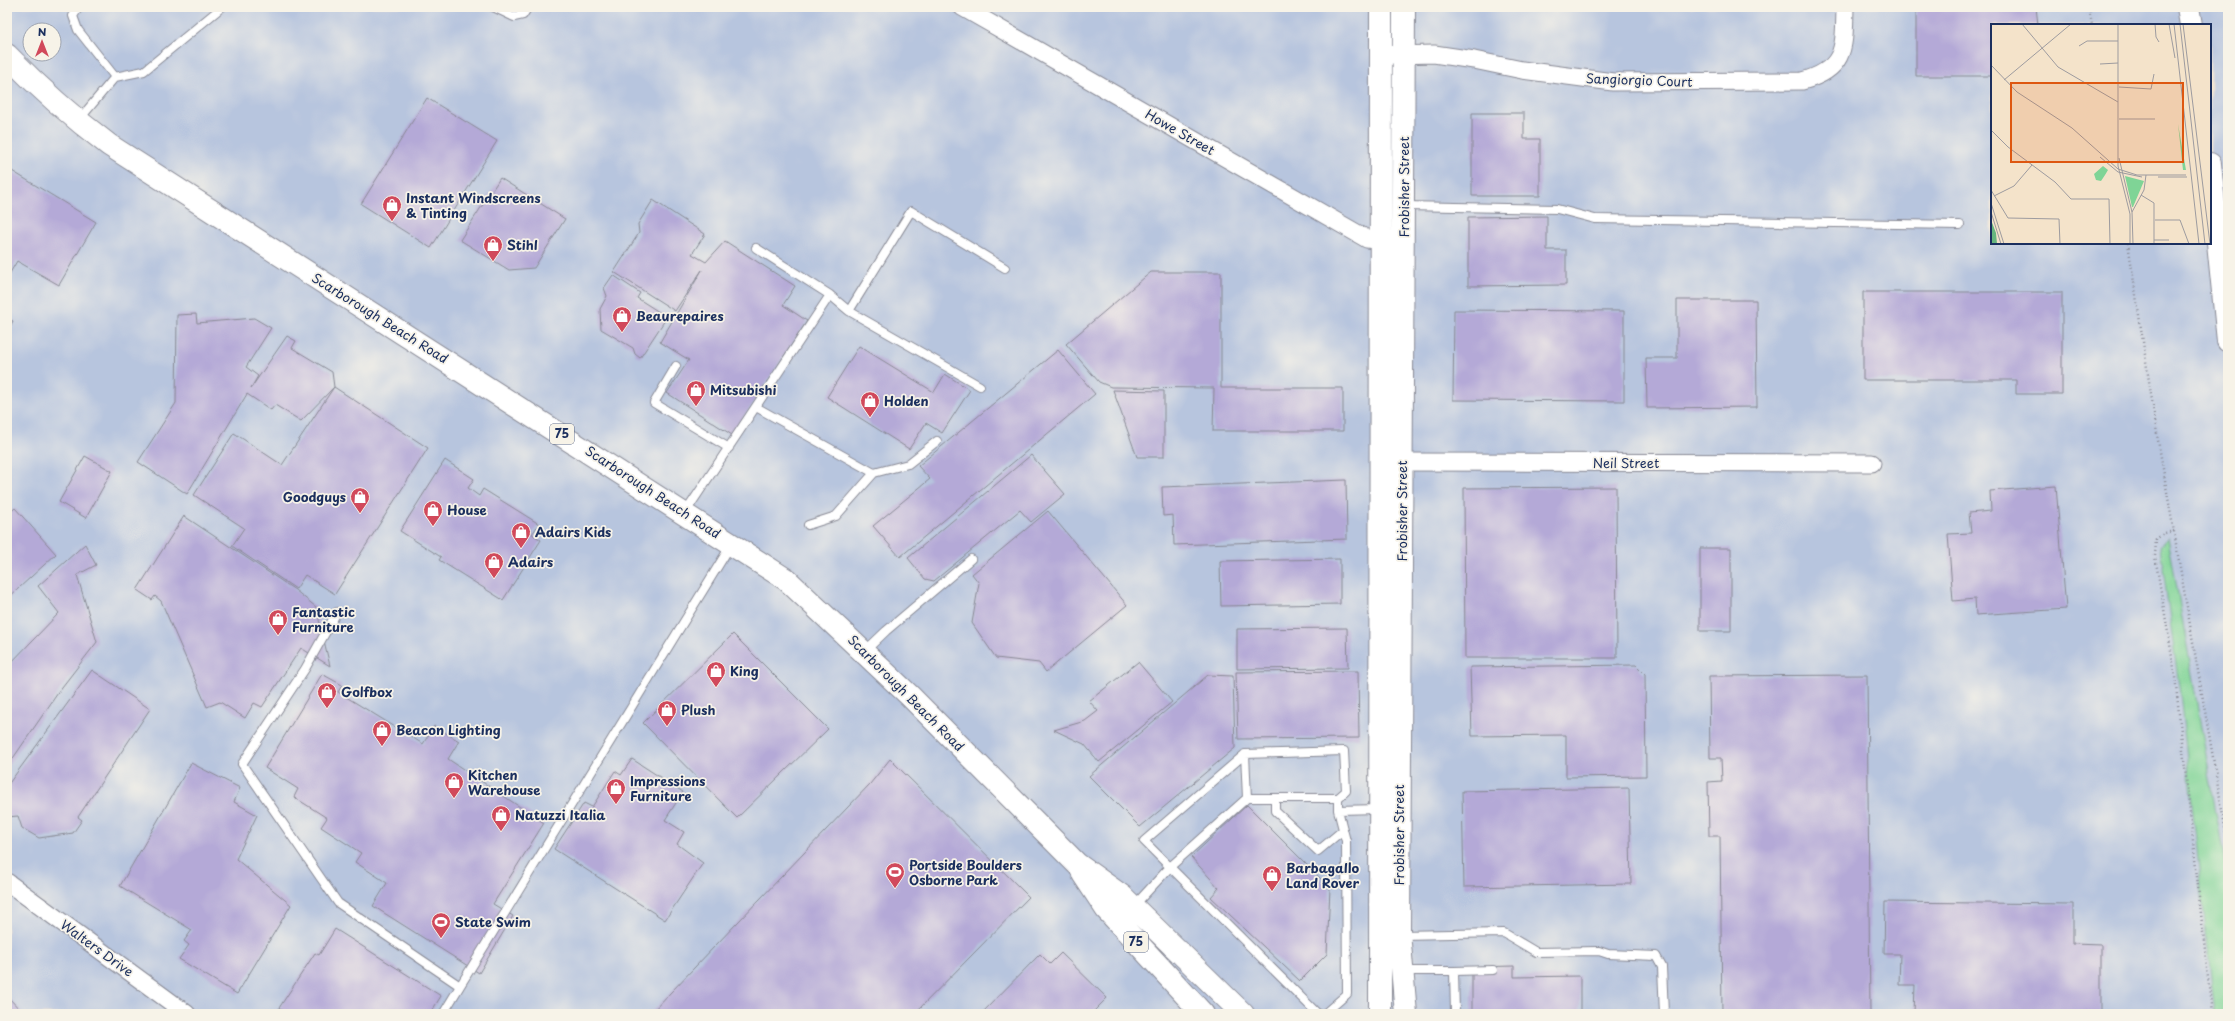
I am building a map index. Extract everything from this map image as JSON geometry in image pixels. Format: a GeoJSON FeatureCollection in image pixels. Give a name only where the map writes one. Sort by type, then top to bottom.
{"type":"FeatureCollection","features":[{"type":"Feature","properties":{"kind":"main road","name":"Frobisher Street"},"geometry":{"type":"LineString","coordinates":[[1380,1014],[1381,7]]}},
{"type":"Feature","properties":{"kind":"main road","name":"Frobisher Street"},"geometry":{"type":"LineString","coordinates":[[1404,7],[1404,242],[1399,935],[1406,1014]]}},
{"type":"Feature","properties":{"kind":"main road"},"geometry":{"type":"LineString","coordinates":[[2188,7],[2191,24]]}},
{"type":"Feature","properties":{"kind":"main road"},"geometry":{"type":"LineString","coordinates":[[2194,7],[2196,24]]}},
{"type":"Feature","properties":{"kind":"main road","name":"Scarborough Beach Road"},"geometry":{"type":"LineString","coordinates":[[7,54],[42,90],[77,121],[110,145],[270,249],[732,543],[787,580],[865,652],[1076,864],[1122,896],[1243,1014]]}},
{"type":"Feature","properties":{"kind":"main road"},"geometry":{"type":"LineString","coordinates":[[2211,174],[2228,341]]}},
{"type":"Feature","properties":{"kind":"main road","name":"Scarborough Beach Road"},"geometry":{"type":"LineString","coordinates":[[1076,864],[1106,909],[1203,1014]]}},
{"type":"Feature","properties":{"kind":"street","name":"Howe Street"},"geometry":{"type":"LineString","coordinates":[[962,7],[1367,239],[1380,242],[1404,242]]}},
{"type":"Feature","properties":{"kind":"street","name":"Sangiorgio Court"},"geometry":{"type":"LineString","coordinates":[[1381,55],[1434,54],[1522,70],[1613,82],[1802,81],[1816,77],[1838,61],[1844,48],[1846,7]]}},
{"type":"Feature","properties":{"kind":"street","name":"Neil Street"},"geometry":{"type":"LineString","coordinates":[[1380,462],[1872,463]]}},
{"type":"Feature","properties":{"kind":"street","name":"Walters Drive"},"geometry":{"type":"LineString","coordinates":[[7,882],[187,1014]]}},
{"type":"Feature","properties":{"kind":"lane"},"geometry":{"type":"LineString","coordinates":[[79,7],[73,16],[78,30],[115,77]]}},
{"type":"Feature","properties":{"kind":"lane"},"geometry":{"type":"LineString","coordinates":[[77,121],[115,77],[144,71],[222,7]]}},
{"type":"Feature","properties":{"kind":"lane"},"geometry":{"type":"LineString","coordinates":[[493,7],[514,17],[523,15],[528,7]]}},
{"type":"Feature","properties":{"kind":"lane"},"geometry":{"type":"LineString","coordinates":[[1404,206],[1557,209],[1595,219],[1960,225]]}},
{"type":"Feature","properties":{"kind":"lane"},"geometry":{"type":"LineString","coordinates":[[849,311],[911,211],[1005,268]]}},
{"type":"Feature","properties":{"kind":"lane"},"geometry":{"type":"LineString","coordinates":[[756,248],[830,295],[849,311],[980,386]]}},
{"type":"Feature","properties":{"kind":"lane"},"geometry":{"type":"LineString","coordinates":[[685,513],[830,295]]}},
{"type":"Feature","properties":{"kind":"lane"},"geometry":{"type":"LineString","coordinates":[[676,366],[654,403],[729,448]]}},
{"type":"Feature","properties":{"kind":"lane"},"geometry":{"type":"LineString","coordinates":[[756,407],[874,473]]}},
{"type":"Feature","properties":{"kind":"lane"},"geometry":{"type":"LineString","coordinates":[[808,525],[836,516],[874,473],[908,464],[937,441]]}},
{"type":"Feature","properties":{"kind":"lane"},"geometry":{"type":"LineString","coordinates":[[442,1014],[732,543]]}},
{"type":"Feature","properties":{"kind":"lane"},"geometry":{"type":"LineString","coordinates":[[865,652],[886,631],[971,560]]}},
{"type":"Feature","properties":{"kind":"lane"},"geometry":{"type":"LineString","coordinates":[[337,612],[306,669],[242,764],[338,903],[460,986]]}},
{"type":"Feature","properties":{"kind":"lane"},"geometry":{"type":"LineString","coordinates":[[1133,907],[1170,867],[1247,798],[1338,798],[1346,792],[1344,751],[1246,754],[1144,841],[1170,867],[1318,1014]]}},
{"type":"Feature","properties":{"kind":"lane"},"geometry":{"type":"LineString","coordinates":[[1246,754],[1247,798]]}},
{"type":"Feature","properties":{"kind":"lane"},"geometry":{"type":"LineString","coordinates":[[1275,798],[1275,811],[1318,851],[1343,830]]}},
{"type":"Feature","properties":{"kind":"lane"},"geometry":{"type":"LineString","coordinates":[[1324,1014],[1347,994],[1346,841],[1338,810],[1338,798]]}},
{"type":"Feature","properties":{"kind":"lane"},"geometry":{"type":"LineString","coordinates":[[1338,810],[1380,809]]}},
{"type":"Feature","properties":{"kind":"lane"},"geometry":{"type":"LineString","coordinates":[[1399,935],[1504,934],[1536,952],[1599,951],[1608,954],[1656,956],[1662,967],[1664,1014]]}},
{"type":"Feature","properties":{"kind":"lane"},"geometry":{"type":"LineString","coordinates":[[1402,971],[1493,970]]}},
{"type":"Feature","properties":{"kind":"lane"},"geometry":{"type":"LineString","coordinates":[[1454,971],[1455,1014]]}},
{"type":"Feature","properties":{"kind":"path"},"geometry":{"type":"LineString","coordinates":[[2089,7],[2092,24]]}},
{"type":"Feature","properties":{"kind":"path"},"geometry":{"type":"LineString","coordinates":[[2128,244],[2174,531],[2228,844]]}},
{"type":"Feature","properties":{"kind":"path"},"geometry":{"type":"LineString","coordinates":[[2174,531],[2165,533],[2156,539],[2155,556],[2174,668],[2212,1014]]}},
{"type":"Feature","properties":{"kind":"shaded area"},"geometry":{"type":"Polygon","coordinates":[[[7,7],[2228,7],[2228,1014],[7,1014],[7,7]]]}},
{"type":"Feature","properties":{"kind":"green space"},"geometry":{"type":"Polygon","coordinates":[[[2168,537],[2228,881],[2228,1014],[2215,1014],[2180,694],[2160,546],[2168,537]]]}},
{"type":"Feature","properties":{"kind":"building"},"geometry":{"type":"Polygon","coordinates":[[[1916,7],[2036,7],[2038,24],[1991,24],[1991,76],[1916,76],[1916,7]]]}},
{"type":"Feature","properties":{"kind":"building"},"geometry":{"type":"Polygon","coordinates":[[[427,98],[497,141],[431,248],[361,204],[427,98]]]}},
{"type":"Feature","properties":{"kind":"building"},"geometry":{"type":"Polygon","coordinates":[[[1472,113],[1524,113],[1524,139],[1540,139],[1540,196],[1472,196],[1472,113]]]}},
{"type":"Feature","properties":{"kind":"building"},"geometry":{"type":"Polygon","coordinates":[[[7,168],[96,222],[59,285],[17,261],[7,278],[7,168]]]}},
{"type":"Feature","properties":{"kind":"building"},"geometry":{"type":"Polygon","coordinates":[[[500,178],[565,219],[534,268],[509,270],[460,240],[500,178]]]}},
{"type":"Feature","properties":{"kind":"building"},"geometry":{"type":"Polygon","coordinates":[[[653,200],[705,234],[692,254],[706,262],[725,241],[795,286],[783,305],[807,321],[732,435],[667,393],[689,360],[660,342],[702,270],[675,311],[614,272],[639,233],[638,224],[653,200]]]}},
{"type":"Feature","properties":{"kind":"building"},"geometry":{"type":"Polygon","coordinates":[[[1547,216],[1547,250],[1566,250],[1566,285],[1468,286],[1468,217],[1547,216]]]}},
{"type":"Feature","properties":{"kind":"building"},"geometry":{"type":"Polygon","coordinates":[[[1151,272],[1221,272],[1221,388],[1343,388],[1343,431],[1213,431],[1214,388],[1111,387],[1099,382],[1066,344],[1151,272]]]}},
{"type":"Feature","properties":{"kind":"building"},"geometry":{"type":"Polygon","coordinates":[[[613,275],[640,293],[637,298],[667,317],[640,358],[635,354],[633,348],[601,329],[600,309],[607,296],[604,288],[613,275]]]}},
{"type":"Feature","properties":{"kind":"building"},"geometry":{"type":"Polygon","coordinates":[[[1863,292],[2062,292],[2062,394],[2016,394],[2016,380],[1863,380],[1863,292]]]}},
{"type":"Feature","properties":{"kind":"building"},"geometry":{"type":"Polygon","coordinates":[[[1677,300],[1756,300],[1757,407],[1647,408],[1646,358],[1677,358],[1677,300]]]}},
{"type":"Feature","properties":{"kind":"building"},"geometry":{"type":"Polygon","coordinates":[[[1454,310],[1624,311],[1624,401],[1453,400],[1454,310]]]}},
{"type":"Feature","properties":{"kind":"building"},"geometry":{"type":"Polygon","coordinates":[[[196,314],[197,323],[254,318],[271,328],[246,367],[258,376],[251,388],[287,336],[296,341],[292,348],[332,372],[334,387],[301,421],[275,405],[271,410],[247,394],[187,494],[138,462],[176,403],[177,315],[196,314]]]}},
{"type":"Feature","properties":{"kind":"building"},"geometry":{"type":"Polygon","coordinates":[[[7,318],[13,321],[7,332],[7,318]]]}},
{"type":"Feature","properties":{"kind":"building"},"geometry":{"type":"Polygon","coordinates":[[[859,346],[934,392],[945,374],[970,390],[942,433],[926,423],[909,449],[827,397],[859,346]]]}},
{"type":"Feature","properties":{"kind":"building"},"geometry":{"type":"Polygon","coordinates":[[[1058,350],[1095,394],[900,557],[873,526],[930,479],[918,466],[1058,350]]]}},
{"type":"Feature","properties":{"kind":"building"},"geometry":{"type":"Polygon","coordinates":[[[334,387],[428,448],[335,594],[305,575],[296,589],[232,546],[244,528],[194,495],[234,433],[282,465],[334,387]]]}},
{"type":"Feature","properties":{"kind":"building"},"geometry":{"type":"Polygon","coordinates":[[[1113,390],[1164,391],[1164,457],[1137,457],[1113,390]]]}},
{"type":"Feature","properties":{"kind":"building"},"geometry":{"type":"Polygon","coordinates":[[[1031,455],[1065,494],[1031,522],[1020,510],[934,581],[925,579],[908,558],[1031,455]]]}},
{"type":"Feature","properties":{"kind":"building"},"geometry":{"type":"Polygon","coordinates":[[[85,456],[112,471],[86,518],[59,502],[85,456]]]}},
{"type":"Feature","properties":{"kind":"building"},"geometry":{"type":"Polygon","coordinates":[[[445,460],[474,479],[468,488],[479,496],[483,489],[539,524],[532,534],[541,540],[503,600],[439,560],[441,557],[400,531],[445,460]]]}},
{"type":"Feature","properties":{"kind":"building"},"geometry":{"type":"Polygon","coordinates":[[[1346,480],[1347,539],[1174,545],[1173,515],[1163,516],[1162,487],[1346,480]]]}},
{"type":"Feature","properties":{"kind":"building"},"geometry":{"type":"Polygon","coordinates":[[[2056,486],[2066,609],[1976,615],[1975,599],[1953,601],[1948,534],[1971,533],[1969,513],[1991,511],[1990,491],[2056,486]]]}},
{"type":"Feature","properties":{"kind":"building"},"geometry":{"type":"Polygon","coordinates":[[[1616,487],[1617,658],[1465,658],[1464,488],[1616,487]]]}},
{"type":"Feature","properties":{"kind":"building"},"geometry":{"type":"Polygon","coordinates":[[[15,508],[56,554],[7,599],[7,515],[15,508]]]}},
{"type":"Feature","properties":{"kind":"building"},"geometry":{"type":"Polygon","coordinates":[[[1048,511],[1127,605],[1046,672],[1039,663],[996,658],[972,623],[979,583],[972,574],[1048,511]]]}},
{"type":"Feature","properties":{"kind":"building"},"geometry":{"type":"Polygon","coordinates":[[[184,516],[295,590],[316,607],[330,666],[301,648],[262,707],[254,703],[245,718],[220,702],[207,707],[161,601],[155,596],[152,600],[137,590],[184,516]]]}},
{"type":"Feature","properties":{"kind":"building"},"geometry":{"type":"Polygon","coordinates":[[[85,544],[96,565],[77,575],[97,642],[62,687],[7,767],[7,667],[59,613],[38,586],[85,544]]]}},
{"type":"Feature","properties":{"kind":"building"},"geometry":{"type":"Polygon","coordinates":[[[1700,548],[1731,548],[1731,631],[1700,631],[1700,548]]]}},
{"type":"Feature","properties":{"kind":"building"},"geometry":{"type":"Polygon","coordinates":[[[1340,559],[1340,604],[1221,606],[1220,561],[1340,559]]]}},
{"type":"Feature","properties":{"kind":"building"},"geometry":{"type":"Polygon","coordinates":[[[1347,628],[1348,668],[1237,669],[1237,629],[1347,628]]]}},
{"type":"Feature","properties":{"kind":"building"},"geometry":{"type":"Polygon","coordinates":[[[733,634],[828,729],[737,818],[643,723],[733,634]]]}},
{"type":"Feature","properties":{"kind":"building"},"geometry":{"type":"Polygon","coordinates":[[[1138,662],[1172,702],[1099,762],[1084,744],[1054,730],[1085,721],[1098,711],[1089,701],[1138,662]]]}},
{"type":"Feature","properties":{"kind":"building"},"geometry":{"type":"Polygon","coordinates":[[[1636,665],[1645,674],[1646,776],[1566,777],[1566,735],[1472,736],[1470,667],[1636,665]]]}},
{"type":"Feature","properties":{"kind":"building"},"geometry":{"type":"Polygon","coordinates":[[[92,670],[150,709],[78,817],[82,820],[73,833],[39,838],[22,828],[18,816],[7,817],[7,786],[92,670]]]}},
{"type":"Feature","properties":{"kind":"building"},"geometry":{"type":"Polygon","coordinates":[[[1358,671],[1359,738],[1238,739],[1236,672],[1358,671]]]}},
{"type":"Feature","properties":{"kind":"building"},"geometry":{"type":"Polygon","coordinates":[[[322,674],[342,685],[338,692],[423,744],[434,726],[459,741],[448,759],[544,823],[493,904],[513,916],[479,973],[373,906],[387,883],[355,862],[361,853],[321,827],[327,818],[294,797],[298,789],[265,768],[322,674]]]}},
{"type":"Feature","properties":{"kind":"building"},"geometry":{"type":"Polygon","coordinates":[[[1208,675],[1233,676],[1235,748],[1140,827],[1089,776],[1208,675]]]}},
{"type":"Feature","properties":{"kind":"building"},"geometry":{"type":"Polygon","coordinates":[[[1867,675],[1870,1014],[1722,1014],[1720,836],[1709,836],[1708,782],[1722,781],[1721,758],[1710,758],[1709,676],[1867,675]]]}},
{"type":"Feature","properties":{"kind":"building"},"geometry":{"type":"Polygon","coordinates":[[[632,759],[683,792],[665,820],[684,832],[677,844],[703,863],[665,920],[554,849],[584,803],[592,807],[615,771],[621,775],[632,759]]]}},
{"type":"Feature","properties":{"kind":"building","name":"Portside Boulders Osborne Park"},"geometry":{"type":"Polygon","coordinates":[[[890,759],[1029,897],[914,1014],[650,1014],[870,784],[890,759]]]}},
{"type":"Feature","properties":{"kind":"building"},"geometry":{"type":"Polygon","coordinates":[[[191,763],[240,788],[234,802],[257,815],[236,859],[291,905],[237,994],[179,959],[189,945],[184,941],[192,930],[120,886],[191,763]]]}},
{"type":"Feature","properties":{"kind":"building"},"geometry":{"type":"Polygon","coordinates":[[[1629,788],[1631,884],[1464,887],[1462,791],[1629,788]]]}},
{"type":"Feature","properties":{"kind":"building","name":"Barbagallo Land Rover"},"geometry":{"type":"Polygon","coordinates":[[[1247,805],[1330,888],[1327,954],[1300,981],[1211,897],[1219,888],[1191,857],[1247,805]]]}},
{"type":"Feature","properties":{"kind":"building"},"geometry":{"type":"Polygon","coordinates":[[[1885,902],[2073,904],[2073,944],[2101,945],[2101,1014],[1914,1014],[1915,985],[1899,985],[1900,954],[1884,954],[1885,902]]]}},
{"type":"Feature","properties":{"kind":"building"},"geometry":{"type":"Polygon","coordinates":[[[335,929],[441,996],[430,1014],[288,1014],[279,1008],[315,953],[319,955],[335,929]]]}},
{"type":"Feature","properties":{"kind":"building"},"geometry":{"type":"Polygon","coordinates":[[[1061,953],[1107,998],[1091,1014],[981,1014],[1040,954],[1050,964],[1061,953]]]}},
{"type":"Feature","properties":{"kind":"building"},"geometry":{"type":"Polygon","coordinates":[[[1514,966],[1514,977],[1580,976],[1580,1014],[1472,1014],[1472,967],[1514,966]]]}},
{"type":"Feature","properties":{"kind":"building"},"geometry":{"type":"Polygon","coordinates":[[[7,996],[24,1014],[7,1014],[7,996]]]}},
{"type":"Feature","properties":{"kind":"place","name":"Instant Windscreens & Tinting"},"geometry":{"type":"Point","coordinates":[392,222]}},
{"type":"Feature","properties":{"kind":"place","name":"Stihl"},"geometry":{"type":"Point","coordinates":[493,262]}},
{"type":"Feature","properties":{"kind":"place","name":"Beaurepaires"},"geometry":{"type":"Point","coordinates":[622,333]}},
{"type":"Feature","properties":{"kind":"place","name":"Mitsubishi"},"geometry":{"type":"Point","coordinates":[696,407]}},
{"type":"Feature","properties":{"kind":"place","name":"Holden"},"geometry":{"type":"Point","coordinates":[870,418]}},
{"type":"Feature","properties":{"kind":"place","name":"Goodguys"},"geometry":{"type":"Point","coordinates":[360,514]}},
{"type":"Feature","properties":{"kind":"place","name":"House"},"geometry":{"type":"Point","coordinates":[433,527]}},
{"type":"Feature","properties":{"kind":"place","name":"Adairs Kids"},"geometry":{"type":"Point","coordinates":[521,549]}},
{"type":"Feature","properties":{"kind":"place","name":"Adairs"},"geometry":{"type":"Point","coordinates":[494,579]}},
{"type":"Feature","properties":{"kind":"place","name":"Fantastic Furniture"},"geometry":{"type":"Point","coordinates":[278,636]}},
{"type":"Feature","properties":{"kind":"place","name":"King"},"geometry":{"type":"Point","coordinates":[716,688]}},
{"type":"Feature","properties":{"kind":"place","name":"Golfbox"},"geometry":{"type":"Point","coordinates":[327,709]}},
{"type":"Feature","properties":{"kind":"place","name":"Plush"},"geometry":{"type":"Point","coordinates":[667,727]}},
{"type":"Feature","properties":{"kind":"place","name":"Beacon Lighting"},"geometry":{"type":"Point","coordinates":[382,747]}},
{"type":"Feature","properties":{"kind":"place","name":"Kitchen Warehouse"},"geometry":{"type":"Point","coordinates":[454,799]}},
{"type":"Feature","properties":{"kind":"place","name":"Impressions Furniture"},"geometry":{"type":"Point","coordinates":[616,805]}},
{"type":"Feature","properties":{"kind":"place","name":"Natuzzi Italia"},"geometry":{"type":"Point","coordinates":[501,832]}},
{"type":"Feature","properties":{"kind":"place","name":"Portside Boulders Osborne Park"},"geometry":{"type":"Point","coordinates":[895,889]}},
{"type":"Feature","properties":{"kind":"place","name":"Barbagallo Land Rover"},"geometry":{"type":"Point","coordinates":[1272,892]}},
{"type":"Feature","properties":{"kind":"place","name":"State Swim"},"geometry":{"type":"Point","coordinates":[441,939]}}]}
